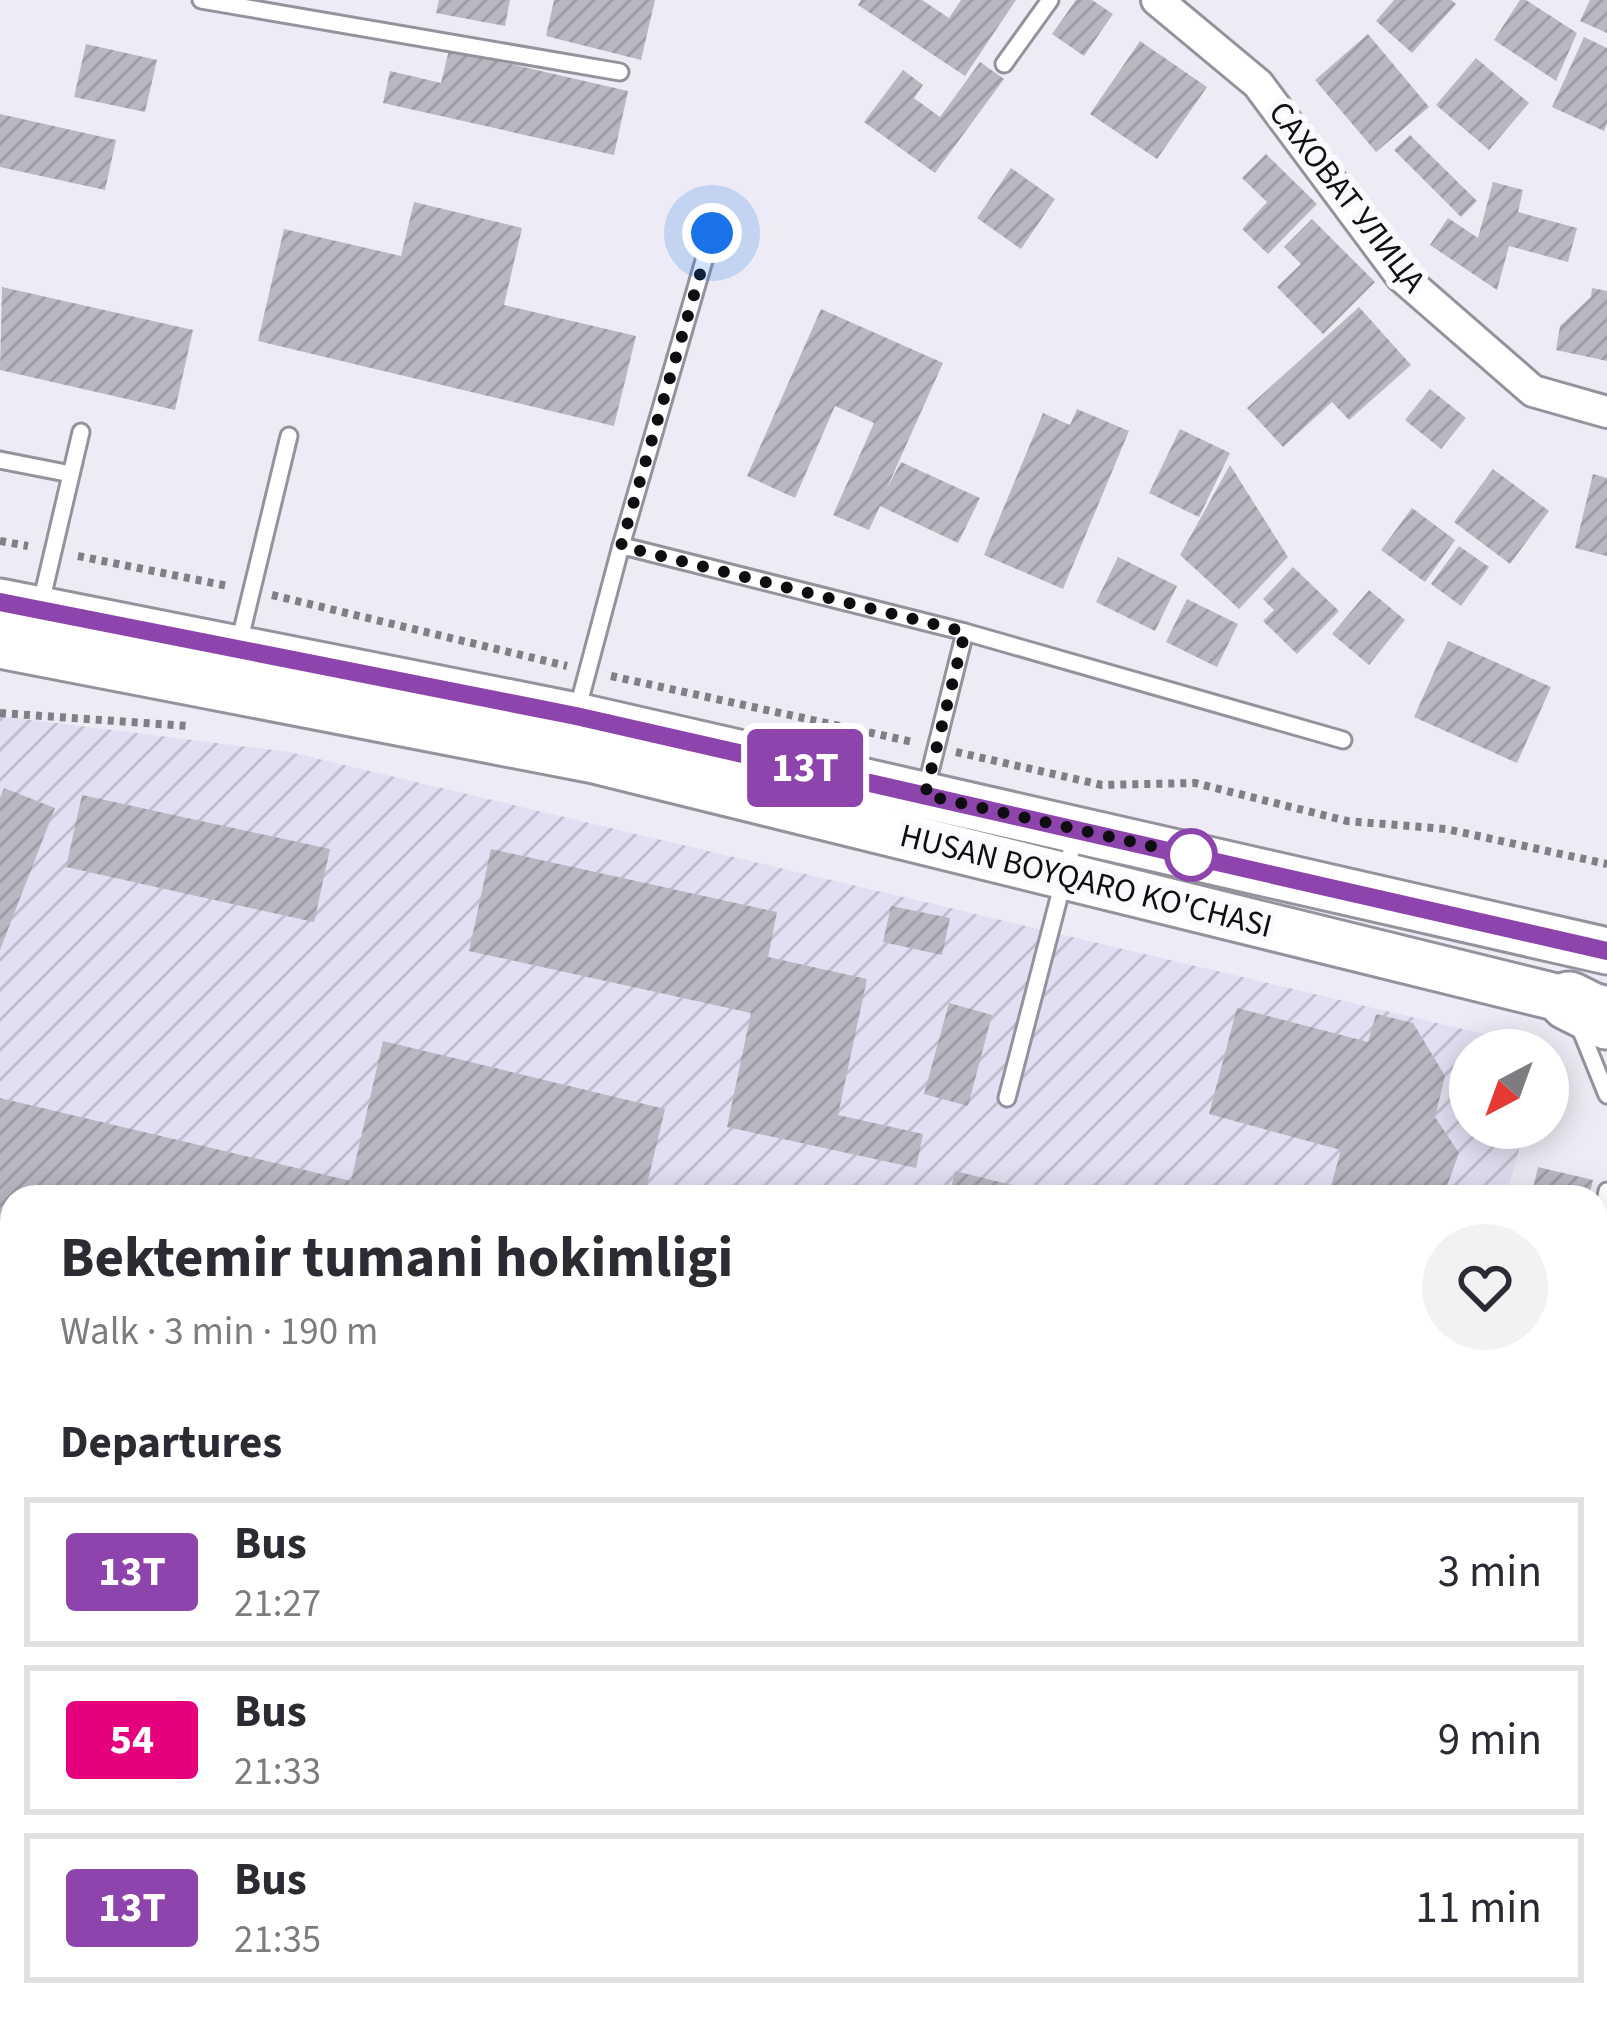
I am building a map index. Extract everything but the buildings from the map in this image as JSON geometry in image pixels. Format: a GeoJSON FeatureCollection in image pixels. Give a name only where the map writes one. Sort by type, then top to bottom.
{"type":"FeatureCollection","features":[{"type":"Feature","properties":{"kind":"main road","name":"HUSAN BOYQARO KO'CHASI"},"geometry":{"type":"LineString","coordinates":[[20,606],[576,716],[1607,951]]}},
{"type":"Feature","properties":{"kind":"main road","name":"HUSAN BOYQARO KO'CHASI"},"geometry":{"type":"LineString","coordinates":[[0,645],[594,760],[1595,1010]]}},
{"type":"Feature","properties":{"kind":"street","name":"САХОВАТ УЛИЦА"},"geometry":{"type":"LineString","coordinates":[[1157,0],[1258,84],[1401,276],[1533,391],[1607,412]]}},
{"type":"Feature","properties":{"kind":"lane"},"geometry":{"type":"LineString","coordinates":[[201,0],[620,72]]}},
{"type":"Feature","properties":{"kind":"lane"},"geometry":{"type":"LineString","coordinates":[[1004,64],[1050,0]]}},
{"type":"Feature","properties":{"kind":"lane"},"geometry":{"type":"LineString","coordinates":[[576,716],[712,233]]}},
{"type":"Feature","properties":{"kind":"lane"},"geometry":{"type":"LineString","coordinates":[[20,606],[53,551],[81,432]]}},
{"type":"Feature","properties":{"kind":"lane"},"geometry":{"type":"LineString","coordinates":[[237,652],[289,436]]}},
{"type":"Feature","properties":{"kind":"lane"},"geometry":{"type":"LineString","coordinates":[[0,460],[71,473]]}},
{"type":"Feature","properties":{"kind":"lane"},"geometry":{"type":"LineString","coordinates":[[621,546],[965,632],[1343,740]]}},
{"type":"Feature","properties":{"kind":"lane"},"geometry":{"type":"LineString","coordinates":[[925,795],[965,632]]}},
{"type":"Feature","properties":{"kind":"lane"},"geometry":{"type":"LineString","coordinates":[[1007,1098],[1076,829]]}},
{"type":"Feature","properties":{"kind":"lane"},"geometry":{"type":"LineString","coordinates":[[1595,1010],[1607,1095]]}},
{"type":"Feature","properties":{"kind":"path"},"geometry":{"type":"LineString","coordinates":[[0,541],[251,591],[1102,785],[1196,783],[1347,821],[1446,829],[1607,864]]}},
{"type":"Feature","properties":{"kind":"shaded area"},"geometry":{"type":"Polygon","coordinates":[[[0,716],[289,752],[1462,1029],[1449,1029],[1449,1149],[1519,1149],[1509,1185],[0,1185],[0,716]]]}},
{"type":"Feature","properties":{"kind":"bus line","name":"13Т"},"geometry":{"type":"LineString","coordinates":[[0,602],[576,716],[1607,951]]}},
{"type":"Feature","properties":{"kind":"route"},"geometry":{"type":"LineString","coordinates":[[712,233],[621,546],[965,632],[925,795],[1191,855]]}}]}
